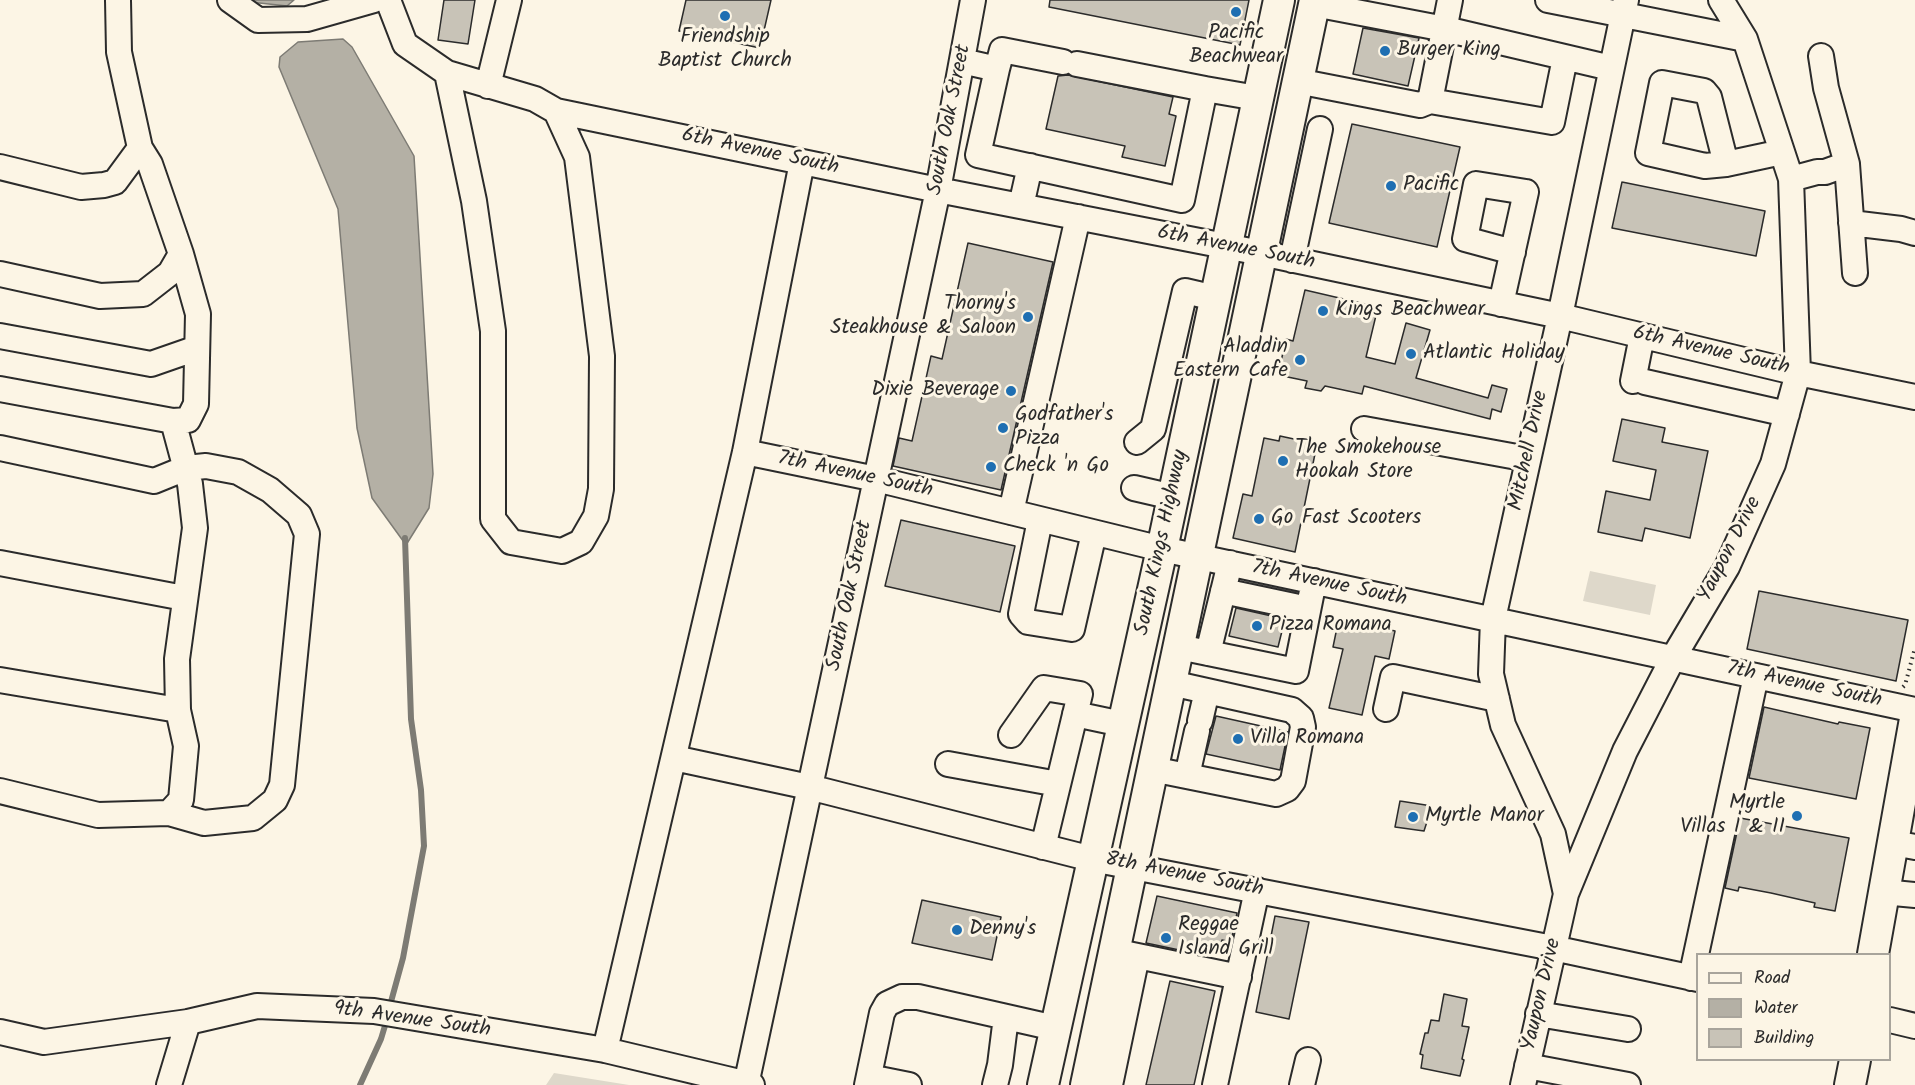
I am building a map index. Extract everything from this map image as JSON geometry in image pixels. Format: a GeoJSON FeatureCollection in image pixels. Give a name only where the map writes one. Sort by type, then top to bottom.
{"type":"FeatureCollection","features":[{"type":"Feature","properties":{"kind":"main road","name":"South Kings Highway"},"geometry":{"type":"LineString","coordinates":[[1043,1085],[1162,549],[1279,0]]}},
{"type":"Feature","properties":{"kind":"main road","name":"South Kings Highway"},"geometry":{"type":"LineString","coordinates":[[1086,1085],[1107,1039],[1117,995],[1125,953],[1131,865],[1171,683],[1193,650],[1199,557],[1314,2]]}},
{"type":"Feature","properties":{"kind":"main road"},"geometry":{"type":"LineString","coordinates":[[1873,953],[1883,892],[1904,845],[1915,719]]}},
{"type":"Feature","properties":{"kind":"main road"},"geometry":{"type":"LineString","coordinates":[[1850,1085],[1855,1061]]}},
{"type":"Feature","properties":{"kind":"street"},"geometry":{"type":"LineString","coordinates":[[0,389],[173,421],[189,420],[196,404],[198,314],[181,254],[150,164],[140,148],[119,52],[118,0]]}},
{"type":"Feature","properties":{"kind":"street"},"geometry":{"type":"LineString","coordinates":[[230,0],[258,20],[307,19],[374,0]]}},
{"type":"Feature","properties":{"kind":"street","name":"6th Avenue South"},"geometry":{"type":"LineString","coordinates":[[388,0],[405,44],[447,73],[535,99],[556,111],[1560,316],[1798,373],[1915,397]]}},
{"type":"Feature","properties":{"kind":"street"},"geometry":{"type":"LineString","coordinates":[[488,86],[509,0]]}},
{"type":"Feature","properties":{"kind":"street","name":"South Oak Street"},"geometry":{"type":"LineString","coordinates":[[748,1085],[809,788],[938,190],[973,0]]}},
{"type":"Feature","properties":{"kind":"street"},"geometry":{"type":"LineString","coordinates":[[1430,101],[1450,0]]}},
{"type":"Feature","properties":{"kind":"street"},"geometry":{"type":"LineString","coordinates":[[1548,0],[1624,7],[1745,39]]}},
{"type":"Feature","properties":{"kind":"street","name":"Yaupon Drive"},"geometry":{"type":"LineString","coordinates":[[1525,1075],[1566,894],[1625,751],[1672,658],[1726,567],[1773,464],[1798,373],[1791,178],[1745,39],[1721,0]]}},
{"type":"Feature","properties":{"kind":"street"},"geometry":{"type":"LineString","coordinates":[[1314,2],[1361,6],[1445,29],[1611,68]]}},
{"type":"Feature","properties":{"kind":"street","name":"Mitchell Drive"},"geometry":{"type":"LineString","coordinates":[[1566,894],[1553,834],[1503,725],[1491,674],[1493,620],[1560,316],[1624,7]]}},
{"type":"Feature","properties":{"kind":"street"},"geometry":{"type":"LineString","coordinates":[[1205,89],[1182,200],[978,154],[1002,50],[1257,98]]}},
{"type":"Feature","properties":{"kind":"street"},"geometry":{"type":"LineString","coordinates":[[1821,57],[1826,88],[1847,164],[1855,273]]}},
{"type":"Feature","properties":{"kind":"street"},"geometry":{"type":"LineString","coordinates":[[1297,81],[1420,105],[1430,101],[1551,122],[1565,58]]}},
{"type":"Feature","properties":{"kind":"street"},"geometry":{"type":"LineString","coordinates":[[962,61],[997,69]]}},
{"type":"Feature","properties":{"kind":"street"},"geometry":{"type":"LineString","coordinates":[[447,73],[474,201],[493,331],[493,519],[511,542],[562,551],[581,542],[596,516],[601,489],[602,356],[577,157],[556,111]]}},
{"type":"Feature","properties":{"kind":"street"},"geometry":{"type":"LineString","coordinates":[[1292,260],[1320,129]]}},
{"type":"Feature","properties":{"kind":"street"},"geometry":{"type":"LineString","coordinates":[[0,167],[81,187],[104,185],[115,182],[140,148]]}},
{"type":"Feature","properties":{"kind":"street"},"geometry":{"type":"LineString","coordinates":[[1283,150],[1315,158]]}},
{"type":"Feature","properties":{"kind":"street"},"geometry":{"type":"LineString","coordinates":[[1726,164],[1782,152]]}},
{"type":"Feature","properties":{"kind":"street"},"geometry":{"type":"LineString","coordinates":[[605,1050],[745,452],[802,162]]}},
{"type":"Feature","properties":{"kind":"street"},"geometry":{"type":"LineString","coordinates":[[1791,178],[1825,172],[1847,164]]}},
{"type":"Feature","properties":{"kind":"street"},"geometry":{"type":"LineString","coordinates":[[1021,206],[1030,166]]}},
{"type":"Feature","properties":{"kind":"street"},"geometry":{"type":"LineString","coordinates":[[1271,208],[1302,217]]}},
{"type":"Feature","properties":{"kind":"street"},"geometry":{"type":"LineString","coordinates":[[1011,512],[1078,218]]}},
{"type":"Feature","properties":{"kind":"street"},"geometry":{"type":"LineString","coordinates":[[1851,223],[1915,233]]}},
{"type":"Feature","properties":{"kind":"street"},"geometry":{"type":"LineString","coordinates":[[1501,304],[1513,252]]}},
{"type":"Feature","properties":{"kind":"street"},"geometry":{"type":"LineString","coordinates":[[0,274],[100,296],[143,294],[170,273],[181,254]]}},
{"type":"Feature","properties":{"kind":"street"},"geometry":{"type":"LineString","coordinates":[[1137,442],[1153,429],[1185,291],[1215,298]]}},
{"type":"Feature","properties":{"kind":"street"},"geometry":{"type":"LineString","coordinates":[[0,336],[150,364],[197,348]]}},
{"type":"Feature","properties":{"kind":"street"},"geometry":{"type":"LineString","coordinates":[[1642,336],[1639,382],[1787,414]]}},
{"type":"Feature","properties":{"kind":"street"},"geometry":{"type":"LineString","coordinates":[[169,813],[181,800],[186,747],[178,710],[177,659],[195,528],[190,484],[173,421]]}},
{"type":"Feature","properties":{"kind":"street"},"geometry":{"type":"LineString","coordinates":[[1364,429],[1528,459]]}},
{"type":"Feature","properties":{"kind":"street"},"geometry":{"type":"LineString","coordinates":[[0,448],[154,481],[186,468],[206,466],[238,472],[270,490],[299,515],[307,534],[282,785],[275,800],[253,818],[204,823],[169,813],[98,815],[0,791]]}},
{"type":"Feature","properties":{"kind":"street","name":"7th Avenue South"},"geometry":{"type":"LineString","coordinates":[[745,452],[876,479],[1162,549],[1915,710]]}},
{"type":"Feature","properties":{"kind":"street"},"geometry":{"type":"LineString","coordinates":[[1134,488],[1173,497]]}},
{"type":"Feature","properties":{"kind":"street"},"geometry":{"type":"LineString","coordinates":[[1040,520],[1021,614],[1028,622],[1072,629],[1094,533]]}},
{"type":"Feature","properties":{"kind":"street"},"geometry":{"type":"LineString","coordinates":[[0,562],[184,598]]}},
{"type":"Feature","properties":{"kind":"street"},"geometry":{"type":"LineString","coordinates":[[1230,563],[1223,591],[1193,650],[1296,671],[1314,581]]}},
{"type":"Feature","properties":{"kind":"street"},"geometry":{"type":"LineString","coordinates":[[1223,591],[1308,609]]}},
{"type":"Feature","properties":{"kind":"street"},"geometry":{"type":"LineString","coordinates":[[1699,953],[1730,789],[1756,676]]}},
{"type":"Feature","properties":{"kind":"street"},"geometry":{"type":"LineString","coordinates":[[1386,709],[1393,677],[1497,699]]}},
{"type":"Feature","properties":{"kind":"street"},"geometry":{"type":"LineString","coordinates":[[1011,735],[1046,678],[1080,694],[1043,847]]}},
{"type":"Feature","properties":{"kind":"street"},"geometry":{"type":"LineString","coordinates":[[0,680],[178,710]]}},
{"type":"Feature","properties":{"kind":"street"},"geometry":{"type":"LineString","coordinates":[[1152,769],[1276,794],[1287,789],[1293,781],[1304,727],[1301,718],[1292,710],[1171,683]]}},
{"type":"Feature","properties":{"kind":"street"},"geometry":{"type":"LineString","coordinates":[[1187,776],[1207,691]]}},
{"type":"Feature","properties":{"kind":"street"},"geometry":{"type":"LineString","coordinates":[[1075,714],[1122,724]]}},
{"type":"Feature","properties":{"kind":"street","name":"8th Avenue South"},"geometry":{"type":"LineString","coordinates":[[674,758],[809,788],[1092,859],[1553,948],[1694,978]]}},
{"type":"Feature","properties":{"kind":"street"},"geometry":{"type":"LineString","coordinates":[[948,764],[1058,784]]}},
{"type":"Feature","properties":{"kind":"street"},"geometry":{"type":"LineString","coordinates":[[1215,1085],[1257,890]]}},
{"type":"Feature","properties":{"kind":"street"},"geometry":{"type":"LineString","coordinates":[[1883,892],[1915,895]]}},
{"type":"Feature","properties":{"kind":"street"},"geometry":{"type":"LineString","coordinates":[[1125,953],[1239,977]]}},
{"type":"Feature","properties":{"kind":"street"},"geometry":{"type":"LineString","coordinates":[[909,1085],[868,1081],[882,1013],[887,1004],[902,997],[918,997],[1055,1028]]}},
{"type":"Feature","properties":{"kind":"street","name":"9th Avenue South"},"geometry":{"type":"LineString","coordinates":[[0,1032],[44,1042],[188,1022],[257,1006],[374,1011],[605,1050],[748,1085]]}},
{"type":"Feature","properties":{"kind":"street"},"geometry":{"type":"LineString","coordinates":[[1538,1014],[1628,1029]]}},
{"type":"Feature","properties":{"kind":"street"},"geometry":{"type":"LineString","coordinates":[[995,1085],[1000,1065],[1005,1017]]}},
{"type":"Feature","properties":{"kind":"street"},"geometry":{"type":"LineString","coordinates":[[1891,1020],[1915,1026]]}},
{"type":"Feature","properties":{"kind":"street"},"geometry":{"type":"LineString","coordinates":[[169,1085],[188,1022]]}},
{"type":"Feature","properties":{"kind":"street"},"geometry":{"type":"LineString","coordinates":[[1107,1039],[1110,1085]]}},
{"type":"Feature","properties":{"kind":"street"},"geometry":{"type":"LineString","coordinates":[[1302,1085],[1308,1060]]}},
{"type":"Feature","properties":{"kind":"street"},"geometry":{"type":"LineString","coordinates":[[1525,1075],[1628,1085]]}},
{"type":"Feature","properties":{"kind":"shaded area"},"geometry":{"type":"Polygon","coordinates":[[[1590,571],[1656,585],[1650,615],[1583,601],[1590,571]]]}},
{"type":"Feature","properties":{"kind":"shaded area"},"geometry":{"type":"Polygon","coordinates":[[[554,1073],[629,1085],[546,1085],[554,1073]]]}},
{"type":"Feature","properties":{"kind":"water"},"geometry":{"type":"Polygon","coordinates":[[[249,0],[294,0],[287,6],[250,2],[249,0]]]}},
{"type":"Feature","properties":{"kind":"water"},"geometry":{"type":"Polygon","coordinates":[[[343,39],[352,47],[414,156],[433,474],[429,508],[406,545],[372,498],[357,428],[338,209],[279,67],[280,57],[298,42],[343,39]]]}},
{"type":"Feature","properties":{"kind":"building"},"geometry":{"type":"Polygon","coordinates":[[[444,0],[475,0],[468,44],[438,40],[444,0]]]}},
{"type":"Feature","properties":{"kind":"building","name":"Friendship Baptist Church"},"geometry":{"type":"Polygon","coordinates":[[[686,0],[771,0],[760,48],[679,31],[686,0]]]}},
{"type":"Feature","properties":{"kind":"building"},"geometry":{"type":"Polygon","coordinates":[[[1050,0],[1249,0],[1240,45],[1049,7],[1050,0]]]}},
{"type":"Feature","properties":{"kind":"building"},"geometry":{"type":"Polygon","coordinates":[[[1363,28],[1419,38],[1408,86],[1353,74],[1363,28]]]}},
{"type":"Feature","properties":{"kind":"building"},"geometry":{"type":"Polygon","coordinates":[[[1068,75],[1173,97],[1169,114],[1176,116],[1165,166],[1122,157],[1125,146],[1046,129],[1058,76],[1068,75]]]}},
{"type":"Feature","properties":{"kind":"building"},"geometry":{"type":"Polygon","coordinates":[[[1352,124],[1460,147],[1437,247],[1329,223],[1352,124]]]}},
{"type":"Feature","properties":{"kind":"building"},"geometry":{"type":"Polygon","coordinates":[[[1622,182],[1765,211],[1756,256],[1612,228],[1622,182]]]}},
{"type":"Feature","properties":{"kind":"building"},"geometry":{"type":"Polygon","coordinates":[[[968,243],[1053,262],[1001,490],[893,466],[899,438],[912,441],[931,356],[942,359],[968,243]]]}},
{"type":"Feature","properties":{"kind":"building"},"geometry":{"type":"Polygon","coordinates":[[[1305,290],[1378,307],[1366,357],[1395,364],[1406,323],[1430,330],[1416,378],[1488,398],[1492,385],[1507,389],[1501,412],[1492,409],[1490,419],[1364,386],[1362,394],[1325,386],[1321,391],[1305,388],[1307,381],[1278,375],[1286,339],[1293,341],[1305,290]]]}},
{"type":"Feature","properties":{"kind":"building"},"geometry":{"type":"Polygon","coordinates":[[[1622,419],[1665,428],[1662,442],[1708,451],[1690,538],[1645,528],[1642,541],[1598,532],[1606,491],[1650,500],[1656,470],[1613,461],[1622,419]]]}},
{"type":"Feature","properties":{"kind":"building"},"geometry":{"type":"Polygon","coordinates":[[[1280,436],[1317,444],[1295,552],[1233,538],[1243,494],[1252,496],[1264,438],[1279,441],[1280,436]]]}},
{"type":"Feature","properties":{"kind":"building"},"geometry":{"type":"Polygon","coordinates":[[[901,520],[1015,546],[1000,612],[885,586],[901,520]]]}},
{"type":"Feature","properties":{"kind":"building"},"geometry":{"type":"Polygon","coordinates":[[[1759,591],[1908,620],[1896,681],[1747,649],[1759,591]]]}},
{"type":"Feature","properties":{"kind":"building","name":"Pizza Romana"},"geometry":{"type":"Polygon","coordinates":[[[1236,608],[1285,619],[1278,647],[1229,636],[1236,608]]]}},
{"type":"Feature","properties":{"kind":"building"},"geometry":{"type":"Polygon","coordinates":[[[1339,618],[1395,631],[1389,659],[1375,656],[1362,715],[1329,708],[1343,649],[1333,647],[1339,618]]]}},
{"type":"Feature","properties":{"kind":"building"},"geometry":{"type":"Polygon","coordinates":[[[1764,707],[1838,724],[1839,722],[1870,728],[1856,799],[1749,778],[1764,707]]]}},
{"type":"Feature","properties":{"kind":"building"},"geometry":{"type":"Polygon","coordinates":[[[1216,716],[1288,732],[1280,770],[1206,754],[1216,716]]]}},
{"type":"Feature","properties":{"kind":"building","name":"Myrtle Manor"},"geometry":{"type":"Polygon","coordinates":[[[1400,801],[1432,806],[1424,831],[1395,827],[1400,801]]]}},
{"type":"Feature","properties":{"kind":"building"},"geometry":{"type":"Polygon","coordinates":[[[1740,818],[1849,838],[1835,911],[1814,907],[1815,903],[1771,893],[1739,887],[1738,891],[1725,888],[1740,818]]]}},
{"type":"Feature","properties":{"kind":"building"},"geometry":{"type":"Polygon","coordinates":[[[1157,896],[1237,913],[1231,942],[1222,940],[1219,954],[1205,950],[1203,955],[1146,943],[1157,896]]]}},
{"type":"Feature","properties":{"kind":"building","name":"Denny's"},"geometry":{"type":"Polygon","coordinates":[[[922,900],[1001,917],[992,960],[912,943],[922,900]]]}},
{"type":"Feature","properties":{"kind":"building"},"geometry":{"type":"Polygon","coordinates":[[[1275,916],[1309,922],[1289,1019],[1256,1012],[1275,916]]]}},
{"type":"Feature","properties":{"kind":"building"},"geometry":{"type":"Polygon","coordinates":[[[1170,981],[1215,991],[1194,1085],[1146,1085],[1170,981]]]}},
{"type":"Feature","properties":{"kind":"building"},"geometry":{"type":"Polygon","coordinates":[[[1444,994],[1467,999],[1462,1026],[1469,1027],[1460,1076],[1421,1068],[1423,1055],[1420,1054],[1425,1033],[1428,1033],[1431,1020],[1439,1021],[1444,994]]]}},
{"type":"Feature","properties":{"kind":"waterway"},"geometry":{"type":"LineString","coordinates":[[389,1009],[403,958],[424,846],[421,790],[411,719],[405,538]]}},
{"type":"Feature","properties":{"kind":"waterway"},"geometry":{"type":"LineString","coordinates":[[360,1085],[381,1039],[387,1019]]}},
{"type":"Feature","properties":{"kind":"place","name":"Pacific Beachwear"},"geometry":{"type":"Point","coordinates":[1236,12]}},
{"type":"Feature","properties":{"kind":"place","name":"Friendship Baptist Church"},"geometry":{"type":"Point","coordinates":[725,16]}},
{"type":"Feature","properties":{"kind":"place","name":"Burger King"},"geometry":{"type":"Point","coordinates":[1385,51]}},
{"type":"Feature","properties":{"kind":"place","name":"Pacific"},"geometry":{"type":"Point","coordinates":[1391,186]}},
{"type":"Feature","properties":{"kind":"place","name":"Kings Beachwear"},"geometry":{"type":"Point","coordinates":[1323,311]}},
{"type":"Feature","properties":{"kind":"place","name":"Thorny's Steakhouse & Saloon"},"geometry":{"type":"Point","coordinates":[1028,317]}},
{"type":"Feature","properties":{"kind":"place","name":"Atlantic Holiday"},"geometry":{"type":"Point","coordinates":[1411,354]}},
{"type":"Feature","properties":{"kind":"place","name":"Aladdin Eastern Cafe"},"geometry":{"type":"Point","coordinates":[1300,360]}},
{"type":"Feature","properties":{"kind":"place","name":"Dixie Beverage"},"geometry":{"type":"Point","coordinates":[1011,391]}},
{"type":"Feature","properties":{"kind":"place","name":"Godfather's Pizza"},"geometry":{"type":"Point","coordinates":[1003,428]}},
{"type":"Feature","properties":{"kind":"place","name":"The Smokehouse Hookah Store"},"geometry":{"type":"Point","coordinates":[1283,461]}},
{"type":"Feature","properties":{"kind":"place","name":"Check 'n Go"},"geometry":{"type":"Point","coordinates":[991,467]}},
{"type":"Feature","properties":{"kind":"place","name":"Go Fast Scooters"},"geometry":{"type":"Point","coordinates":[1259,519]}},
{"type":"Feature","properties":{"kind":"place","name":"Pizza Romana"},"geometry":{"type":"Point","coordinates":[1257,626]}},
{"type":"Feature","properties":{"kind":"place","name":"Villa Romana"},"geometry":{"type":"Point","coordinates":[1238,739]}},
{"type":"Feature","properties":{"kind":"place","name":"Myrtle Villas I & II"},"geometry":{"type":"Point","coordinates":[1797,816]}},
{"type":"Feature","properties":{"kind":"place","name":"Myrtle Manor"},"geometry":{"type":"Point","coordinates":[1413,817]}},
{"type":"Feature","properties":{"kind":"place","name":"Denny's"},"geometry":{"type":"Point","coordinates":[957,930]}},
{"type":"Feature","properties":{"kind":"place","name":"Reggae Island Grill"},"geometry":{"type":"Point","coordinates":[1166,938]}}]}
